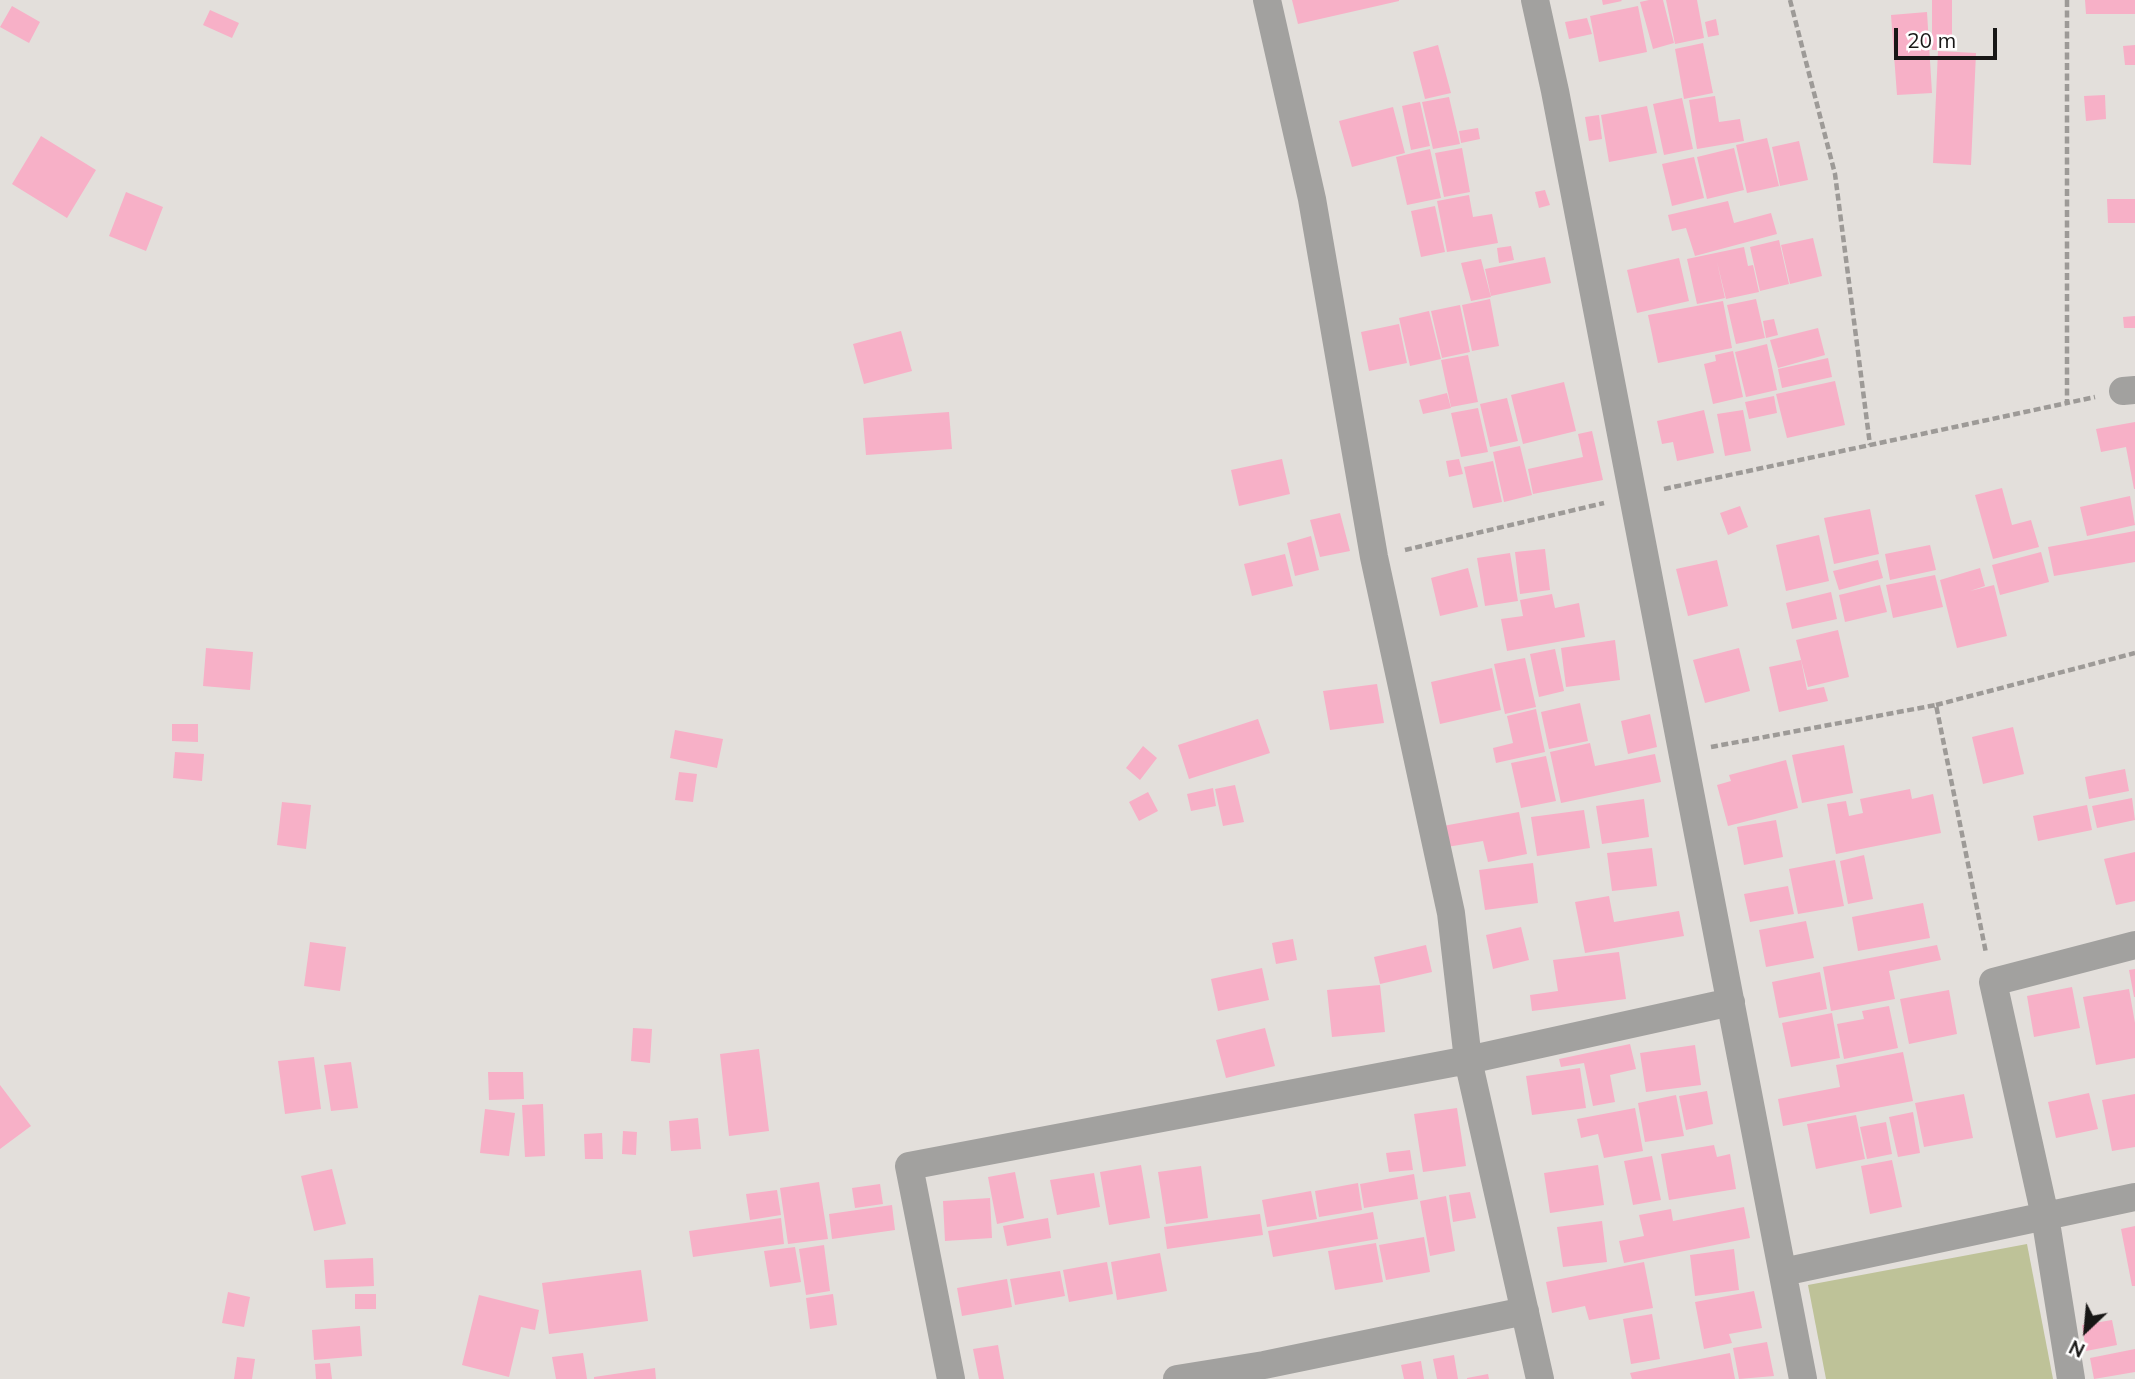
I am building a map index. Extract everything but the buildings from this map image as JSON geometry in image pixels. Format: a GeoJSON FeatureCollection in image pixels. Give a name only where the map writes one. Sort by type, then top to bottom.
{"type":"FeatureCollection","features":[{"type":"Feature","properties":{"kind":"street"},"geometry":{"type":"LineString","coordinates":[[1266,0],[1312,200],[1374,557],[1451,913],[1468,1060],[1540,1379]]}},
{"type":"Feature","properties":{"kind":"street"},"geometry":{"type":"LineString","coordinates":[[1535,0],[1555,91],[1803,1379]]}},
{"type":"Feature","properties":{"kind":"street"},"geometry":{"type":"LineString","coordinates":[[2071,1379],[2045,1216],[1993,982],[2135,945]]}},
{"type":"Feature","properties":{"kind":"street"},"geometry":{"type":"LineString","coordinates":[[951,1379],[909,1166],[1468,1060],[1731,1002]]}},
{"type":"Feature","properties":{"kind":"street"},"geometry":{"type":"LineString","coordinates":[[1783,1272],[2135,1197]]}},
{"type":"Feature","properties":{"kind":"street"},"geometry":{"type":"LineString","coordinates":[[1177,1379],[1264,1365],[1525,1311]]}},
{"type":"Feature","properties":{"kind":"path"},"geometry":{"type":"LineString","coordinates":[[1790,0],[1835,174],[1870,445]]}},
{"type":"Feature","properties":{"kind":"path"},"geometry":{"type":"LineString","coordinates":[[2067,0],[2067,403]]}},
{"type":"Feature","properties":{"kind":"path"},"geometry":{"type":"LineString","coordinates":[[1374,557],[1633,496],[2129,391]]}},
{"type":"Feature","properties":{"kind":"path"},"geometry":{"type":"LineString","coordinates":[[1683,752],[1936,705],[2135,653]]}},
{"type":"Feature","properties":{"kind":"path"},"geometry":{"type":"LineString","coordinates":[[1936,705],[1993,982]]}},
{"type":"Feature","properties":{"kind":"green space"},"geometry":{"type":"Polygon","coordinates":[[[2027,1244],[2053,1379],[1826,1379],[1808,1285],[2027,1244]]]}}]}
